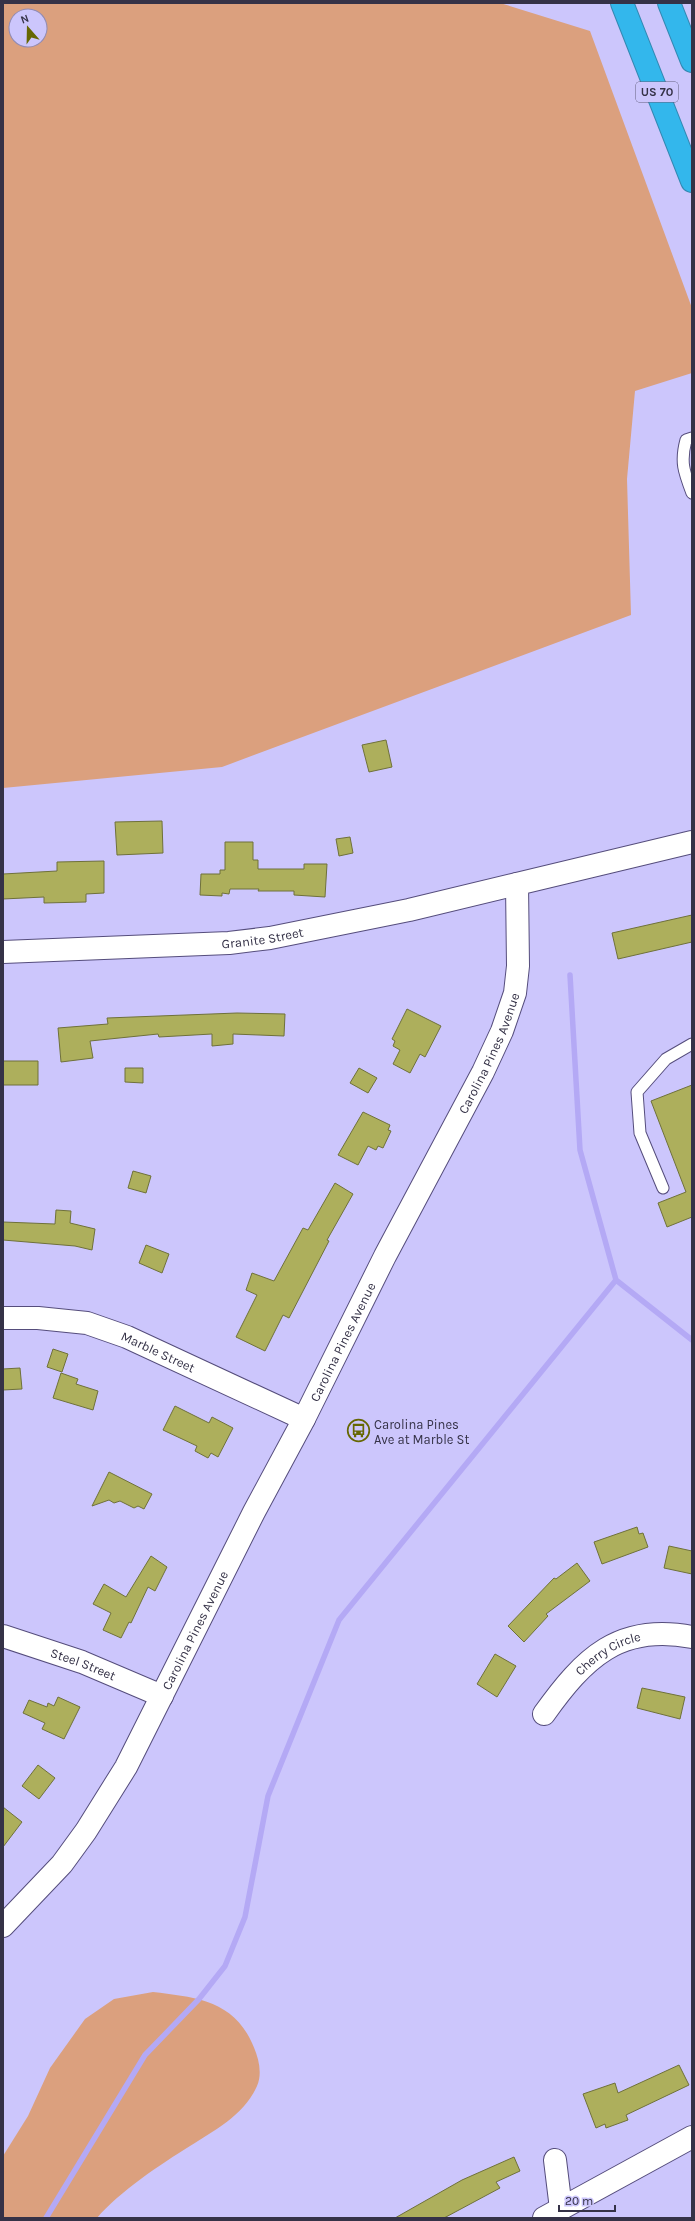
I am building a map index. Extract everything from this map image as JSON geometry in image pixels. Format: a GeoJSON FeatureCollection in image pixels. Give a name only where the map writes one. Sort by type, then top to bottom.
{"type":"FeatureCollection","features":[{"type":"Feature","properties":{"kind":"highway","name":"US 70"},"geometry":{"type":"LineString","coordinates":[[622,3],[692,181]]}},
{"type":"Feature","properties":{"kind":"highway"},"geometry":{"type":"LineString","coordinates":[[669,3],[692,62]]}},
{"type":"Feature","properties":{"kind":"street"},"geometry":{"type":"LineString","coordinates":[[517,884],[692,842]]}},
{"type":"Feature","properties":{"kind":"street","name":"Granite Street"},"geometry":{"type":"LineString","coordinates":[[3,952],[229,943],[270,938],[409,910],[517,884]]}},
{"type":"Feature","properties":{"kind":"street","name":"Carolina Pines Avenue"},"geometry":{"type":"LineString","coordinates":[[3,1926],[36,1893],[86,1831],[126,1767],[254,1512],[304,1419],[385,1256],[483,1072],[502,1031],[515,993],[518,966],[517,884]]}},
{"type":"Feature","properties":{"kind":"street","name":"Marble Street"},"geometry":{"type":"LineString","coordinates":[[3,1318],[38,1318],[87,1323],[127,1337],[304,1419]]}},
{"type":"Feature","properties":{"kind":"street","name":"Cherry Circle"},"geometry":{"type":"LineString","coordinates":[[544,1714],[566,1683],[588,1661],[606,1648],[625,1639],[650,1634],[673,1634],[692,1637]]}},
{"type":"Feature","properties":{"kind":"street","name":"Steel Street"},"geometry":{"type":"LineString","coordinates":[[3,1636],[82,1662],[162,1696]]}},
{"type":"Feature","properties":{"kind":"street"},"geometry":{"type":"LineString","coordinates":[[553,2214],[692,2137]]}},
{"type":"Feature","properties":{"kind":"street"},"geometry":{"type":"LineString","coordinates":[[553,2214],[555,2160]]}},
{"type":"Feature","properties":{"kind":"lane"},"geometry":{"type":"LineString","coordinates":[[692,438],[686,440],[682,455],[683,471],[692,493]]}},
{"type":"Feature","properties":{"kind":"lane"},"geometry":{"type":"LineString","coordinates":[[663,1188],[640,1133],[637,1092],[666,1059],[692,1044]]}},
{"type":"Feature","properties":{"kind":"shaded area"},"geometry":{"type":"Polygon","coordinates":[[[3,3],[500,3],[590,31],[692,308],[692,373],[635,391],[627,479],[631,615],[222,767],[3,788],[3,3]]]}},
{"type":"Feature","properties":{"kind":"shaded area"},"geometry":{"type":"Polygon","coordinates":[[[153,1992],[183,1996],[211,2003],[223,2009],[234,2018],[244,2029],[252,2043],[259,2064],[259,2081],[251,2096],[237,2114],[141,2179],[117,2198],[97,2218],[3,2218],[3,2156],[28,2116],[50,2068],[85,2019],[114,1999],[153,1992]]]}},
{"type":"Feature","properties":{"kind":"building"},"geometry":{"type":"Polygon","coordinates":[[[386,740],[392,767],[369,772],[362,745],[386,740]]]}},
{"type":"Feature","properties":{"kind":"building"},"geometry":{"type":"Polygon","coordinates":[[[162,821],[163,853],[117,855],[115,822],[162,821]]]}},
{"type":"Feature","properties":{"kind":"building"},"geometry":{"type":"Polygon","coordinates":[[[350,837],[353,853],[339,856],[336,839],[350,837]]]}},
{"type":"Feature","properties":{"kind":"building"},"geometry":{"type":"Polygon","coordinates":[[[225,842],[253,842],[253,860],[258,860],[258,869],[304,869],[304,864],[327,864],[325,897],[294,895],[294,891],[258,891],[259,889],[230,889],[229,894],[222,893],[222,896],[200,895],[201,874],[220,874],[220,870],[225,870],[225,842]]]}},
{"type":"Feature","properties":{"kind":"building"},"geometry":{"type":"Polygon","coordinates":[[[104,861],[104,893],[86,894],[86,902],[44,903],[44,897],[3,899],[3,874],[57,871],[57,862],[104,861]]]}},
{"type":"Feature","properties":{"kind":"building"},"geometry":{"type":"Polygon","coordinates":[[[692,915],[692,942],[618,959],[612,933],[692,915]]]}},
{"type":"Feature","properties":{"kind":"building"},"geometry":{"type":"Polygon","coordinates":[[[407,1009],[441,1026],[425,1057],[420,1054],[410,1073],[393,1064],[400,1050],[393,1046],[395,1041],[392,1039],[407,1009]]]}},
{"type":"Feature","properties":{"kind":"building"},"geometry":{"type":"Polygon","coordinates":[[[237,1013],[285,1014],[284,1036],[233,1034],[233,1044],[212,1046],[212,1034],[159,1037],[158,1034],[90,1041],[93,1058],[61,1062],[58,1028],[108,1024],[107,1018],[237,1013]]]}},
{"type":"Feature","properties":{"kind":"building"},"geometry":{"type":"Polygon","coordinates":[[[3,1061],[38,1061],[38,1085],[3,1085],[3,1061]]]}},
{"type":"Feature","properties":{"kind":"building"},"geometry":{"type":"Polygon","coordinates":[[[125,1068],[143,1068],[143,1083],[125,1082],[125,1068]]]}},
{"type":"Feature","properties":{"kind":"building"},"geometry":{"type":"Polygon","coordinates":[[[359,1068],[377,1078],[368,1093],[350,1083],[359,1068]]]}},
{"type":"Feature","properties":{"kind":"building"},"geometry":{"type":"Polygon","coordinates":[[[692,1085],[692,1217],[667,1227],[658,1203],[686,1192],[651,1101],[692,1085]]]}},
{"type":"Feature","properties":{"kind":"building"},"geometry":{"type":"Polygon","coordinates":[[[363,1112],[390,1125],[388,1130],[391,1131],[383,1148],[378,1146],[376,1150],[368,1146],[358,1165],[338,1155],[363,1112]]]}},
{"type":"Feature","properties":{"kind":"building"},"geometry":{"type":"Polygon","coordinates":[[[133,1171],[151,1176],[146,1193],[128,1188],[133,1171]]]}},
{"type":"Feature","properties":{"kind":"building"},"geometry":{"type":"Polygon","coordinates":[[[335,1183],[353,1194],[327,1240],[329,1241],[289,1318],[283,1315],[265,1351],[236,1337],[257,1295],[246,1290],[252,1273],[274,1281],[303,1228],[308,1230],[335,1183]]]}},
{"type":"Feature","properties":{"kind":"building"},"geometry":{"type":"Polygon","coordinates":[[[56,1210],[71,1211],[70,1223],[95,1229],[92,1250],[75,1246],[3,1240],[3,1222],[55,1224],[56,1210]]]}},
{"type":"Feature","properties":{"kind":"building"},"geometry":{"type":"Polygon","coordinates":[[[146,1245],[169,1254],[162,1273],[139,1263],[146,1245]]]}},
{"type":"Feature","properties":{"kind":"building"},"geometry":{"type":"Polygon","coordinates":[[[53,1349],[68,1354],[62,1372],[47,1367],[53,1349]]]}},
{"type":"Feature","properties":{"kind":"building"},"geometry":{"type":"Polygon","coordinates":[[[20,1368],[22,1389],[3,1390],[3,1369],[20,1368]]]}},
{"type":"Feature","properties":{"kind":"building"},"geometry":{"type":"Polygon","coordinates":[[[61,1373],[78,1379],[76,1384],[98,1391],[93,1410],[53,1398],[61,1373]]]}},
{"type":"Feature","properties":{"kind":"building"},"geometry":{"type":"Polygon","coordinates":[[[175,1406],[209,1423],[212,1417],[233,1428],[218,1457],[211,1453],[208,1458],[195,1451],[197,1446],[163,1430],[175,1406]]]}},
{"type":"Feature","properties":{"kind":"building"},"geometry":{"type":"Polygon","coordinates":[[[109,1472],[152,1494],[144,1509],[138,1506],[134,1508],[120,1501],[114,1503],[109,1500],[92,1506],[109,1472]]]}},
{"type":"Feature","properties":{"kind":"building"},"geometry":{"type":"Polygon","coordinates":[[[637,1527],[639,1534],[643,1533],[648,1547],[602,1564],[594,1542],[637,1527]]]}},
{"type":"Feature","properties":{"kind":"building"},"geometry":{"type":"Polygon","coordinates":[[[669,1546],[692,1551],[692,1574],[664,1568],[669,1546]]]}},
{"type":"Feature","properties":{"kind":"building"},"geometry":{"type":"Polygon","coordinates":[[[151,1556],[167,1567],[155,1591],[148,1587],[131,1623],[129,1622],[121,1638],[103,1630],[111,1613],[93,1604],[104,1584],[126,1597],[151,1556]]]}},
{"type":"Feature","properties":{"kind":"building"},"geometry":{"type":"Polygon","coordinates":[[[577,1563],[590,1581],[546,1614],[548,1616],[524,1642],[508,1626],[554,1578],[556,1579],[577,1563]]]}},
{"type":"Feature","properties":{"kind":"building"},"geometry":{"type":"Polygon","coordinates":[[[495,1654],[516,1666],[497,1697],[477,1684],[495,1654]]]}},
{"type":"Feature","properties":{"kind":"building"},"geometry":{"type":"Polygon","coordinates":[[[642,1688],[685,1697],[680,1719],[637,1708],[642,1688]]]}},
{"type":"Feature","properties":{"kind":"building"},"geometry":{"type":"Polygon","coordinates":[[[58,1697],[80,1707],[64,1739],[42,1729],[45,1723],[23,1713],[29,1700],[47,1707],[48,1703],[54,1706],[58,1697]]]}},
{"type":"Feature","properties":{"kind":"building"},"geometry":{"type":"Polygon","coordinates":[[[38,1765],[55,1778],[39,1799],[22,1786],[38,1765]]]}},
{"type":"Feature","properties":{"kind":"building"},"geometry":{"type":"Polygon","coordinates":[[[3,1807],[22,1822],[3,1847],[3,1807]]]}},
{"type":"Feature","properties":{"kind":"building"},"geometry":{"type":"Polygon","coordinates":[[[679,2065],[689,2085],[626,2115],[628,2120],[606,2128],[605,2124],[596,2128],[583,2094],[615,2083],[618,2093],[679,2065]]]}},
{"type":"Feature","properties":{"kind":"building"},"geometry":{"type":"Polygon","coordinates":[[[514,2157],[520,2171],[496,2182],[500,2188],[444,2218],[395,2218],[462,2180],[514,2157]]]}},
{"type":"Feature","properties":{"kind":"waterway"},"geometry":{"type":"LineString","coordinates":[[570,975],[580,1150],[616,1280],[692,1340]]}},
{"type":"Feature","properties":{"kind":"waterway"},"geometry":{"type":"LineString","coordinates":[[46,2218],[145,2055],[199,1999],[225,1966],[245,1917],[268,1796],[339,1620],[616,1280]]}},
{"type":"Feature","properties":{"kind":"place","name":"Carolina Pines Ave at Marble St"},"geometry":{"type":"Point","coordinates":[359,1431]}}]}
